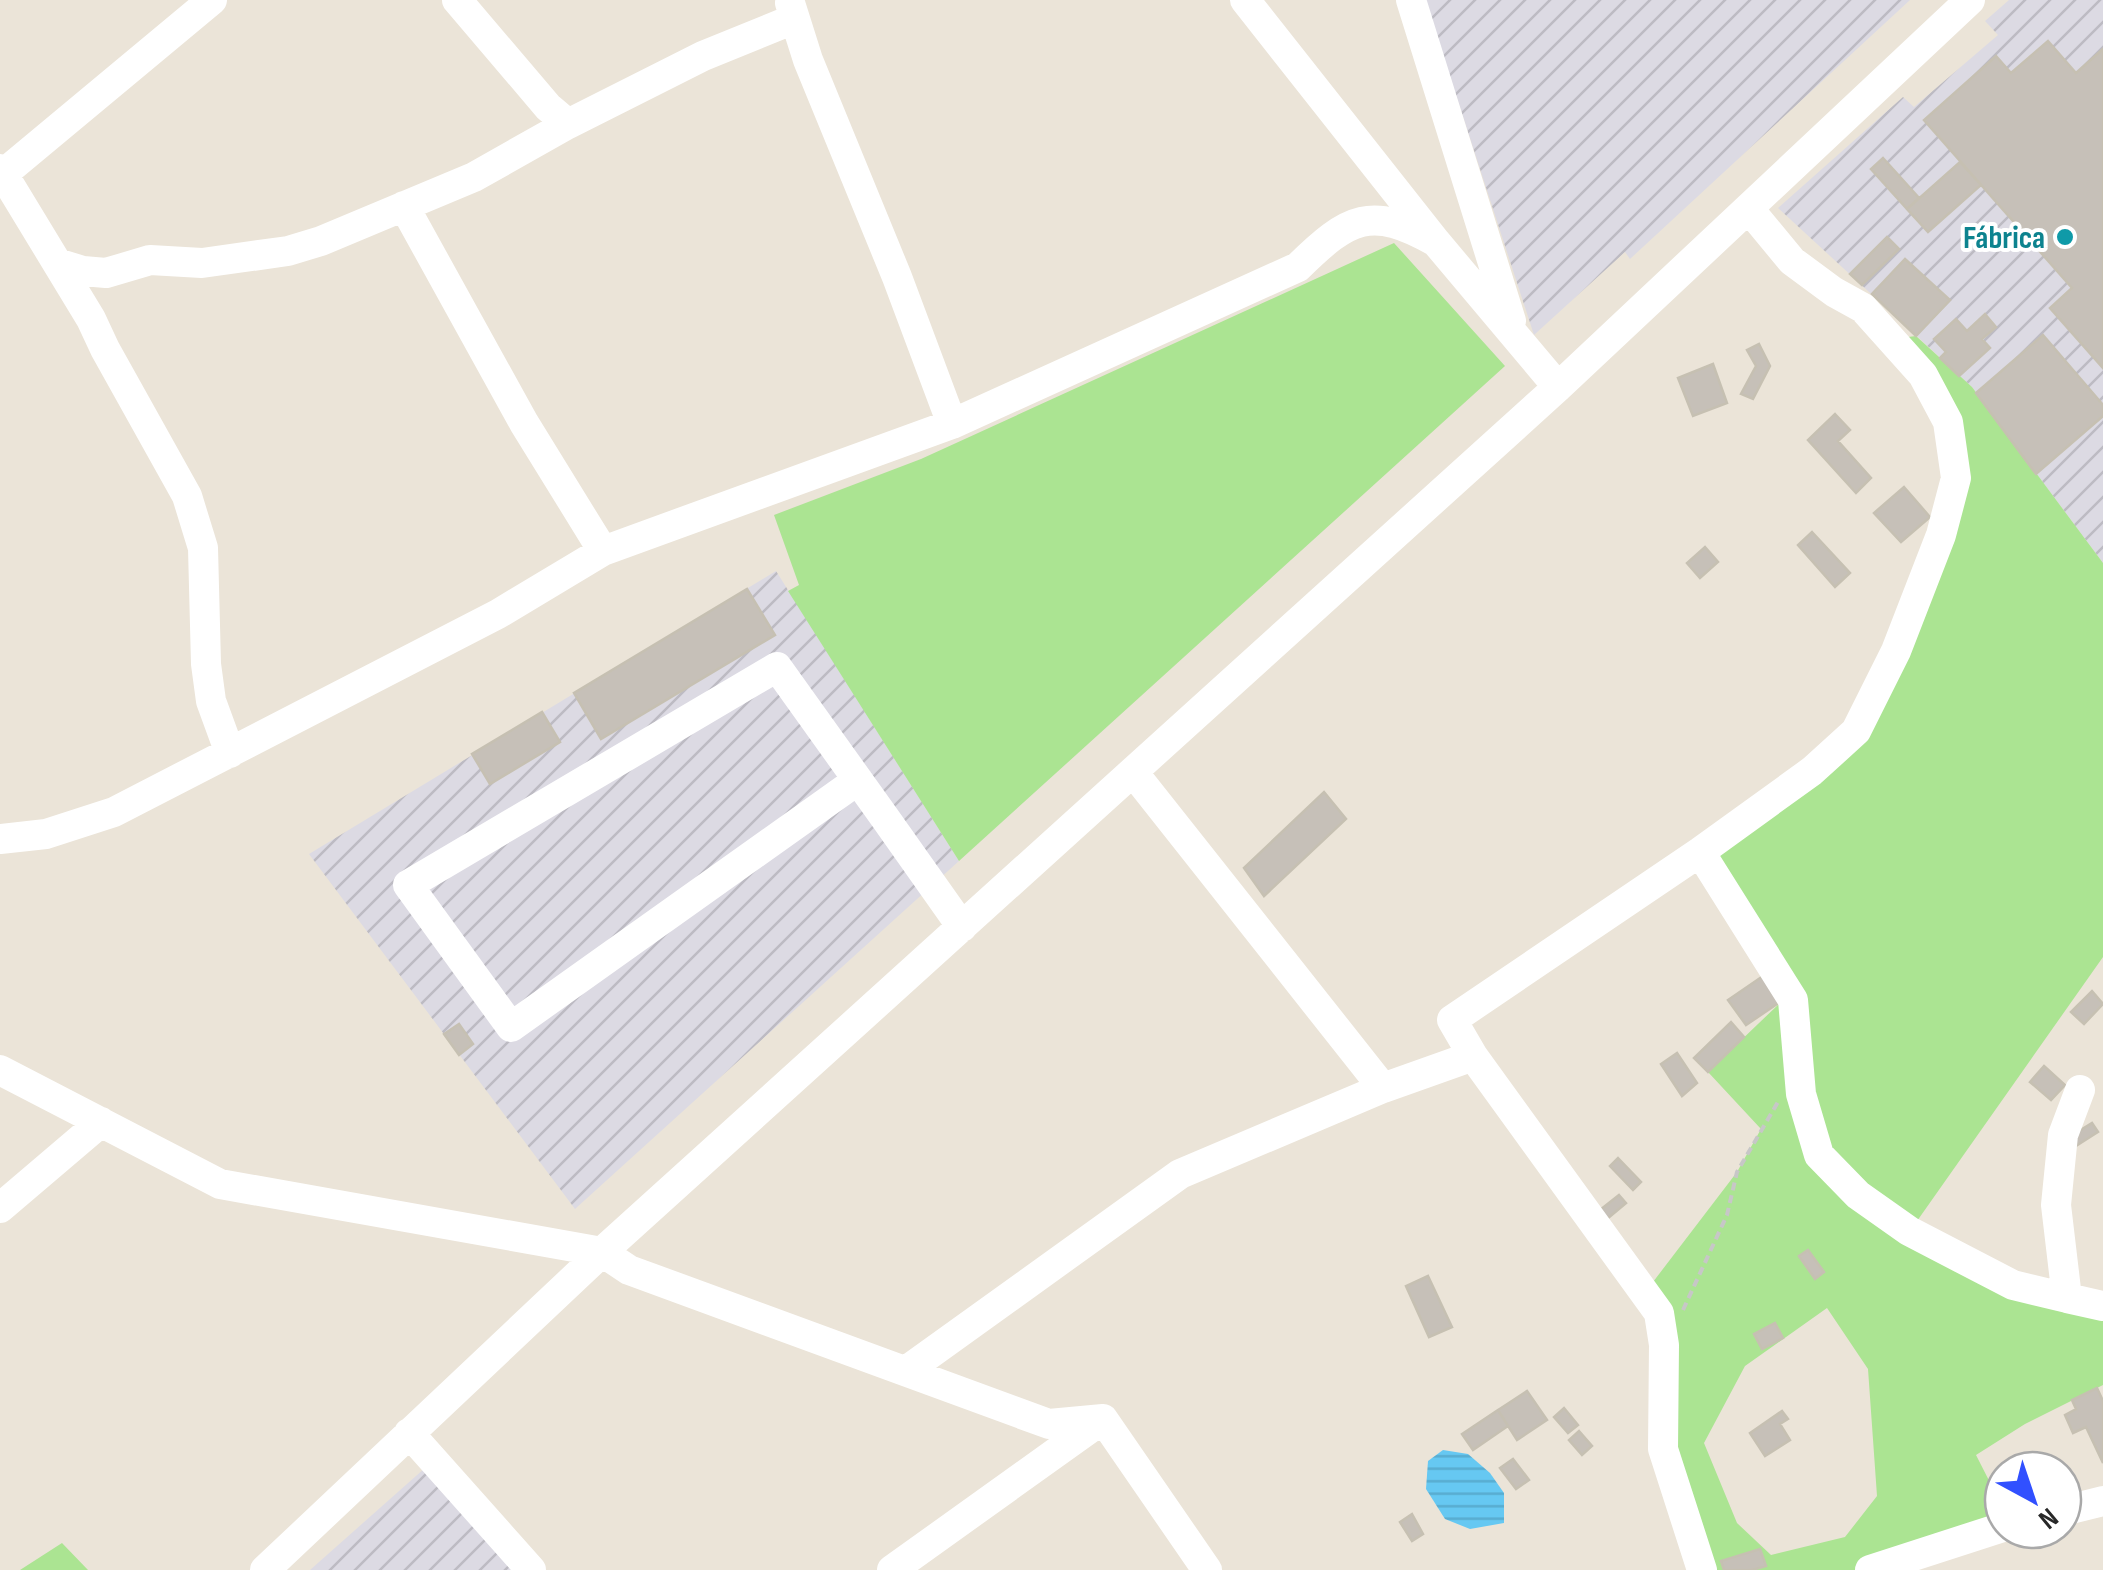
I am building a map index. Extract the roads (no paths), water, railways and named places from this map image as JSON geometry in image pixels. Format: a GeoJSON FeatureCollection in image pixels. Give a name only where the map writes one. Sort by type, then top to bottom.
{"type":"FeatureCollection","features":[{"type":"Feature","properties":{"kind":"street"},"geometry":{"type":"LineString","coordinates":[[212,0],[1,172],[92,318],[105,350],[187,496],[204,548],[206,664],[211,700],[230,753]]}},
{"type":"Feature","properties":{"kind":"street"},"geometry":{"type":"LineString","coordinates":[[457,0],[548,108],[568,124]]}},
{"type":"Feature","properties":{"kind":"street"},"geometry":{"type":"LineString","coordinates":[[1245,0],[1436,242],[1558,387]]}},
{"type":"Feature","properties":{"kind":"street"},"geometry":{"type":"LineString","coordinates":[[1410,0],[1514,334]]}},
{"type":"Feature","properties":{"kind":"street"},"geometry":{"type":"LineString","coordinates":[[265,1570],[602,1252],[1558,387],[1970,0]]}},
{"type":"Feature","properties":{"kind":"street"},"geometry":{"type":"LineString","coordinates":[[58,263],[106,274],[150,260],[202,263],[288,251],[321,241],[474,177],[792,9],[808,60],[898,277],[952,424]]}},
{"type":"Feature","properties":{"kind":"street"},"geometry":{"type":"LineString","coordinates":[[404,206],[524,423],[603,551]]}},
{"type":"Feature","properties":{"kind":"street"},"geometry":{"type":"LineString","coordinates":[[1702,1570],[1663,1449],[1664,1345],[1659,1313],[1473,1056],[1452,1020],[1700,852],[1812,771],[1856,731],[1896,651],[1941,535],[1956,478],[1948,422],[1923,375],[1863,308],[1792,261],[1749,209]]}},
{"type":"Feature","properties":{"kind":"street"},"geometry":{"type":"LineString","coordinates":[[0,840],[46,834],[114,812],[498,614],[603,551],[952,424],[1298,267],[1331,235],[1366,219],[1403,223],[1436,242]]}},
{"type":"Feature","properties":{"kind":"street"},"geometry":{"type":"LineString","coordinates":[[92,318],[95,292],[106,274]]}},
{"type":"Feature","properties":{"kind":"street"},"geometry":{"type":"LineString","coordinates":[[858,780],[511,1028],[408,885],[777,667],[858,780],[962,927]]}},
{"type":"Feature","properties":{"kind":"street"},"geometry":{"type":"LineString","coordinates":[[1133,772],[1383,1088]]}},
{"type":"Feature","properties":{"kind":"street"},"geometry":{"type":"LineString","coordinates":[[1700,852],[1793,1000],[1801,1094],[1819,1155],[1858,1195],[1909,1231],[2013,1285],[2103,1306]]}},
{"type":"Feature","properties":{"kind":"street"},"geometry":{"type":"LineString","coordinates":[[906,1372],[1180,1174],[1383,1088],[1473,1056]]}},
{"type":"Feature","properties":{"kind":"street"},"geometry":{"type":"LineString","coordinates":[[0,1070],[220,1184],[602,1252],[629,1270],[1049,1424],[1103,1419]]}},
{"type":"Feature","properties":{"kind":"street"},"geometry":{"type":"LineString","coordinates":[[2067,1298],[2056,1205],[2064,1135],[2080,1090]]}},
{"type":"Feature","properties":{"kind":"street"},"geometry":{"type":"LineString","coordinates":[[0,1208],[101,1122]]}},
{"type":"Feature","properties":{"kind":"street"},"geometry":{"type":"LineString","coordinates":[[892,1570],[1103,1419]]}},
{"type":"Feature","properties":{"kind":"street"},"geometry":{"type":"LineString","coordinates":[[1103,1419],[1207,1570]]}},
{"type":"Feature","properties":{"kind":"street"},"geometry":{"type":"LineString","coordinates":[[409,1434],[531,1570]]}},
{"type":"Feature","properties":{"kind":"street"},"geometry":{"type":"LineString","coordinates":[[1870,1570],[1983,1534]]}},
{"type":"Feature","properties":{"kind":"water"},"geometry":{"type":"Polygon","coordinates":[[[1443,1450],[1468,1454],[1490,1473],[1504,1493],[1504,1523],[1470,1529],[1445,1519],[1426,1489],[1428,1461],[1443,1450]]]}},
{"type":"Feature","properties":{"kind":"place","name":"Fábrica"},"geometry":{"type":"Point","coordinates":[2065,237]}}]}
